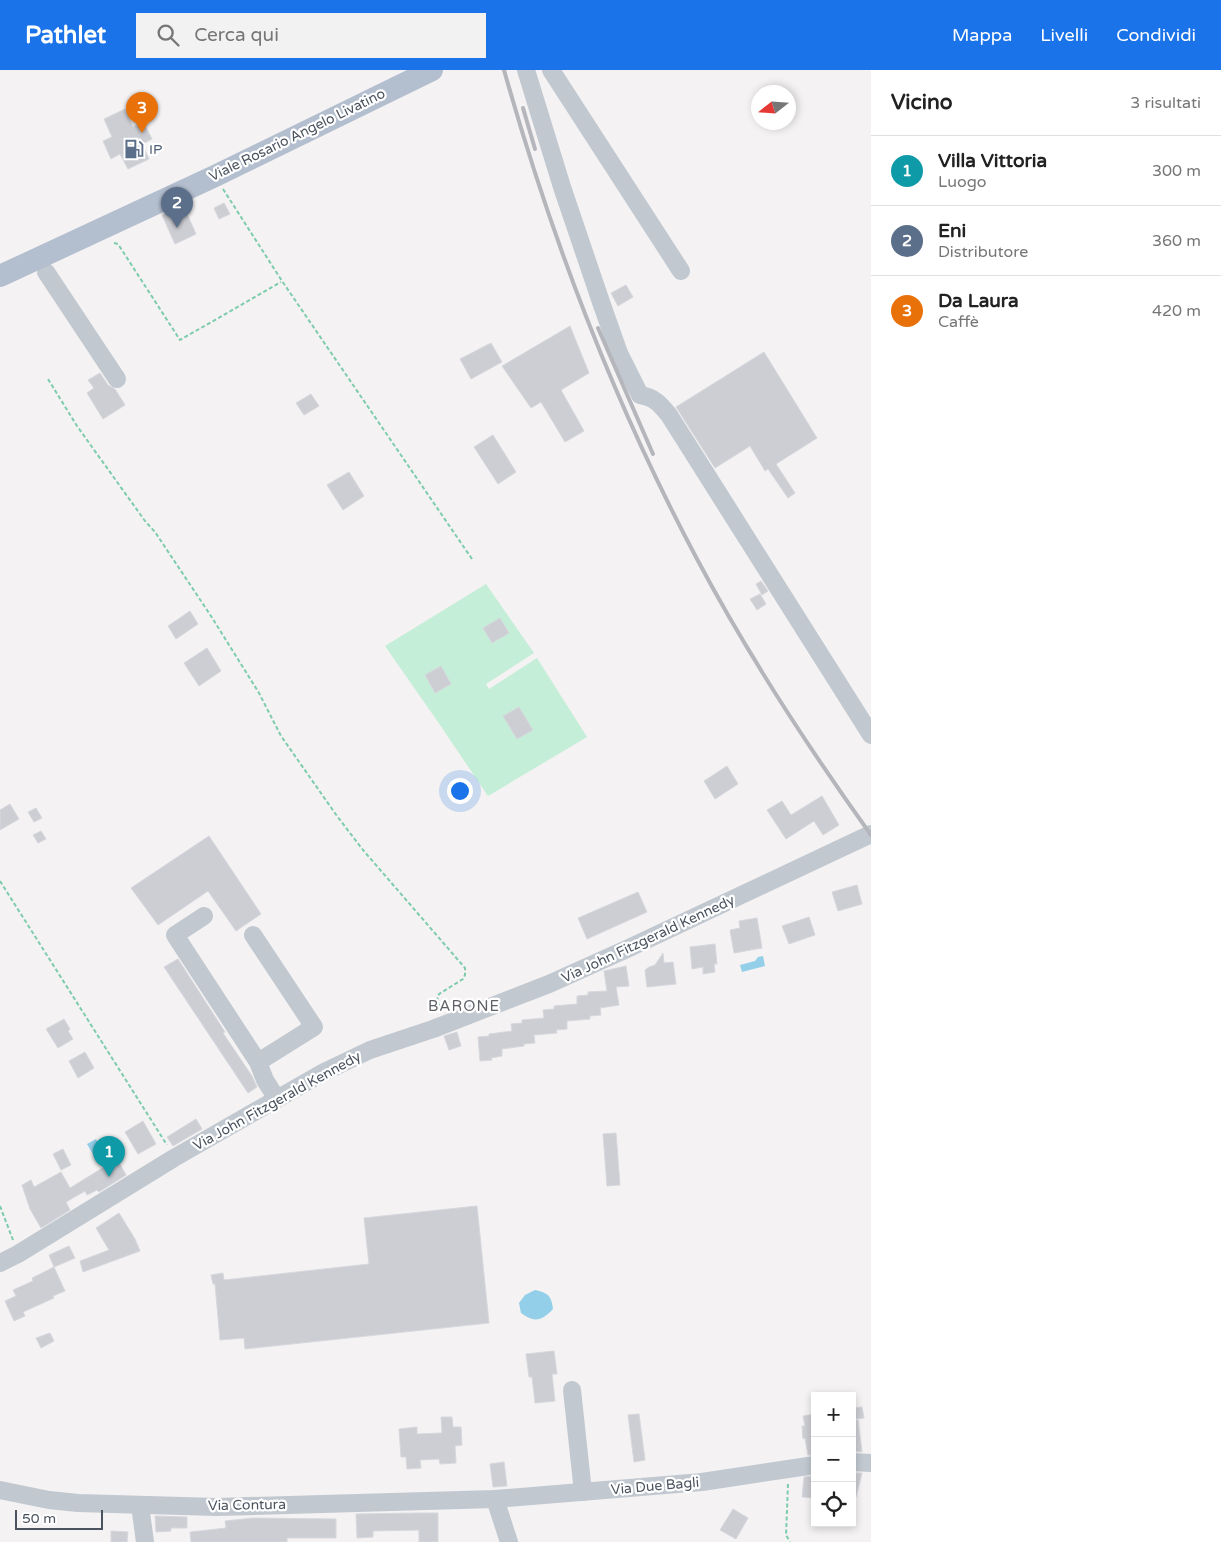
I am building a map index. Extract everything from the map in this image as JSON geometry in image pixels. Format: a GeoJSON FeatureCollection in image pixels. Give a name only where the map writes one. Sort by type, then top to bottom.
{"type":"FeatureCollection","features":[{"type":"Feature","properties":{"kind":"main road","name":"Viale Rosario Angelo Livatino"},"geometry":{"type":"LineString","coordinates":[[0,262],[400,70]]}},
{"type":"Feature","properties":{"kind":"main road","name":"Viale Rosario Angelo Livatino"},"geometry":{"type":"LineString","coordinates":[[0,276],[215,176],[432,70]]}},
{"type":"Feature","properties":{"kind":"street"},"geometry":{"type":"LineString","coordinates":[[526,70],[562,187],[602,305],[619,353],[640,394],[651,397],[661,405],[668,415],[871,735]]}},
{"type":"Feature","properties":{"kind":"street"},"geometry":{"type":"LineString","coordinates":[[551,70],[681,272]]}},
{"type":"Feature","properties":{"kind":"street"},"geometry":{"type":"LineString","coordinates":[[46,272],[117,379]]}},
{"type":"Feature","properties":{"kind":"street","name":"Via John Fitzgerald Kennedy"},"geometry":{"type":"LineString","coordinates":[[0,1263],[18,1254],[174,1158],[324,1072],[370,1050],[549,984],[871,834]]}},
{"type":"Feature","properties":{"kind":"street"},"geometry":{"type":"LineString","coordinates":[[204,916],[175,935],[258,1062],[265,1080],[277,1099]]}},
{"type":"Feature","properties":{"kind":"street"},"geometry":{"type":"LineString","coordinates":[[253,935],[314,1027],[258,1062]]}},
{"type":"Feature","properties":{"kind":"street"},"geometry":{"type":"LineString","coordinates":[[572,1390],[583,1492]]}},
{"type":"Feature","properties":{"kind":"street"},"geometry":{"type":"LineString","coordinates":[[856,1462],[871,1463]]}},
{"type":"Feature","properties":{"kind":"street","name":"Via Due Bagli"},"geometry":{"type":"LineString","coordinates":[[495,1499],[702,1482],[811,1466]]}},
{"type":"Feature","properties":{"kind":"street","name":"Via Contura"},"geometry":{"type":"LineString","coordinates":[[0,1490],[68,1502],[216,1507],[495,1499]]}},
{"type":"Feature","properties":{"kind":"street"},"geometry":{"type":"LineString","coordinates":[[495,1499],[509,1542]]}},
{"type":"Feature","properties":{"kind":"street"},"geometry":{"type":"LineString","coordinates":[[140,1505],[145,1542]]}},
{"type":"Feature","properties":{"kind":"path"},"geometry":{"type":"LineString","coordinates":[[215,176],[282,281],[472,558]]}},
{"type":"Feature","properties":{"kind":"path"},"geometry":{"type":"LineString","coordinates":[[110,241],[118,244],[180,340],[282,281]]}},
{"type":"Feature","properties":{"kind":"path"},"geometry":{"type":"LineString","coordinates":[[48,379],[77,426],[145,521],[156,532],[259,693],[281,736],[337,816],[363,850],[465,968],[463,979],[439,994],[437,1000],[439,1006],[452,1021]]}},
{"type":"Feature","properties":{"kind":"path"},"geometry":{"type":"LineString","coordinates":[[0,881],[174,1158]]}},
{"type":"Feature","properties":{"kind":"path"},"geometry":{"type":"LineString","coordinates":[[0,1206],[18,1254]]}},
{"type":"Feature","properties":{"kind":"path"},"geometry":{"type":"LineString","coordinates":[[788,1469],[786,1535],[790,1542]]}},
{"type":"Feature","properties":{"kind":"green space"},"geometry":{"type":"Polygon","coordinates":[[[486,584],[534,653],[486,684],[489,689],[537,658],[587,737],[488,796],[385,646],[486,584]]]}},
{"type":"Feature","properties":{"kind":"water"},"geometry":{"type":"Polygon","coordinates":[[[763,956],[765,966],[742,972],[740,965],[755,961],[758,957],[763,956]]]}},
{"type":"Feature","properties":{"kind":"water"},"geometry":{"type":"Polygon","coordinates":[[[96,1139],[106,1157],[98,1163],[87,1144],[96,1139]]]}},
{"type":"Feature","properties":{"kind":"water"},"geometry":{"type":"Polygon","coordinates":[[[535,1290],[548,1295],[553,1309],[538,1319],[530,1318],[521,1313],[519,1303],[525,1295],[535,1290]]]}},
{"type":"Feature","properties":{"kind":"building"},"geometry":{"type":"Polygon","coordinates":[[[125,109],[133,127],[143,122],[152,139],[142,144],[149,159],[128,169],[120,154],[111,159],[103,141],[112,137],[104,119],[125,109]]]}},
{"type":"Feature","properties":{"kind":"building"},"geometry":{"type":"Polygon","coordinates":[[[224,203],[230,214],[219,219],[214,208],[224,203]]]}},
{"type":"Feature","properties":{"kind":"building"},"geometry":{"type":"Polygon","coordinates":[[[183,205],[196,234],[175,244],[162,215],[183,205]]]}},
{"type":"Feature","properties":{"kind":"building"},"geometry":{"type":"Polygon","coordinates":[[[626,285],[633,297],[618,306],[611,293],[626,285]]]}},
{"type":"Feature","properties":{"kind":"building"},"geometry":{"type":"Polygon","coordinates":[[[570,326],[589,373],[561,390],[584,431],[565,442],[541,402],[531,408],[502,366],[570,326]]]}},
{"type":"Feature","properties":{"kind":"building"},"geometry":{"type":"Polygon","coordinates":[[[491,343],[502,362],[471,379],[460,359],[491,343]]]}},
{"type":"Feature","properties":{"kind":"building"},"geometry":{"type":"Polygon","coordinates":[[[764,352],[817,438],[776,464],[795,493],[788,498],[768,469],[765,471],[750,446],[715,468],[676,407],[764,352]]]}},
{"type":"Feature","properties":{"kind":"building"},"geometry":{"type":"Polygon","coordinates":[[[100,373],[108,385],[115,389],[125,405],[103,419],[87,393],[94,388],[88,380],[100,373]]]}},
{"type":"Feature","properties":{"kind":"building"},"geometry":{"type":"Polygon","coordinates":[[[311,394],[319,406],[304,415],[296,403],[311,394]]]}},
{"type":"Feature","properties":{"kind":"building"},"geometry":{"type":"Polygon","coordinates":[[[493,435],[516,472],[498,484],[474,447],[493,435]]]}},
{"type":"Feature","properties":{"kind":"building"},"geometry":{"type":"Polygon","coordinates":[[[349,472],[364,496],[343,510],[327,485],[349,472]]]}},
{"type":"Feature","properties":{"kind":"building"},"geometry":{"type":"Polygon","coordinates":[[[761,581],[768,591],[762,595],[756,584],[761,581]]]}},
{"type":"Feature","properties":{"kind":"building"},"geometry":{"type":"Polygon","coordinates":[[[760,594],[766,604],[757,610],[750,599],[760,594]]]}},
{"type":"Feature","properties":{"kind":"building"},"geometry":{"type":"Polygon","coordinates":[[[190,611],[198,624],[176,639],[168,626],[190,611]]]}},
{"type":"Feature","properties":{"kind":"building"},"geometry":{"type":"Polygon","coordinates":[[[500,618],[509,633],[492,643],[483,628],[500,618]]]}},
{"type":"Feature","properties":{"kind":"building"},"geometry":{"type":"Polygon","coordinates":[[[207,648],[221,671],[199,686],[184,663],[207,648]]]}},
{"type":"Feature","properties":{"kind":"building"},"geometry":{"type":"Polygon","coordinates":[[[441,666],[451,684],[435,693],[425,675],[441,666]]]}},
{"type":"Feature","properties":{"kind":"building"},"geometry":{"type":"Polygon","coordinates":[[[519,707],[533,730],[517,739],[503,716],[519,707]]]}},
{"type":"Feature","properties":{"kind":"building"},"geometry":{"type":"Polygon","coordinates":[[[727,766],[738,784],[715,799],[704,781],[727,766]]]}},
{"type":"Feature","properties":{"kind":"building"},"geometry":{"type":"Polygon","coordinates":[[[822,796],[839,825],[823,835],[814,821],[786,839],[767,810],[782,801],[791,815],[822,796]]]}},
{"type":"Feature","properties":{"kind":"building"},"geometry":{"type":"Polygon","coordinates":[[[10,804],[19,819],[0,830],[0,810],[10,804]]]}},
{"type":"Feature","properties":{"kind":"building"},"geometry":{"type":"Polygon","coordinates":[[[36,808],[42,818],[34,822],[28,812],[36,808]]]}},
{"type":"Feature","properties":{"kind":"building"},"geometry":{"type":"Polygon","coordinates":[[[41,831],[46,839],[38,843],[33,835],[41,831]]]}},
{"type":"Feature","properties":{"kind":"building"},"geometry":{"type":"Polygon","coordinates":[[[209,836],[261,914],[236,931],[208,891],[158,925],[131,888],[209,836]]]}},
{"type":"Feature","properties":{"kind":"building"},"geometry":{"type":"Polygon","coordinates":[[[857,885],[862,904],[838,911],[832,892],[857,885]]]}},
{"type":"Feature","properties":{"kind":"building"},"geometry":{"type":"Polygon","coordinates":[[[638,892],[647,912],[587,939],[578,918],[638,892]]]}},
{"type":"Feature","properties":{"kind":"building"},"geometry":{"type":"Polygon","coordinates":[[[809,917],[815,935],[789,944],[782,926],[809,917]]]}},
{"type":"Feature","properties":{"kind":"building"},"geometry":{"type":"Polygon","coordinates":[[[757,918],[762,948],[734,953],[730,930],[740,928],[739,921],[757,918]]]}},
{"type":"Feature","properties":{"kind":"building"},"geometry":{"type":"Polygon","coordinates":[[[715,944],[717,964],[714,964],[715,972],[703,974],[703,967],[692,969],[690,947],[715,944]]]}},
{"type":"Feature","properties":{"kind":"building"},"geometry":{"type":"Polygon","coordinates":[[[663,953],[664,963],[673,962],[676,984],[647,987],[645,970],[655,965],[663,953]]]}},
{"type":"Feature","properties":{"kind":"building"},"geometry":{"type":"Polygon","coordinates":[[[178,959],[225,1032],[223,1033],[252,1076],[257,1087],[248,1093],[164,967],[178,959]]]}},
{"type":"Feature","properties":{"kind":"building"},"geometry":{"type":"Polygon","coordinates":[[[626,966],[629,986],[616,987],[619,1005],[600,1008],[601,1015],[590,1016],[590,1019],[567,1021],[567,1029],[556,1030],[557,1033],[534,1035],[535,1043],[502,1049],[502,1056],[491,1058],[492,1060],[480,1061],[478,1037],[512,1031],[511,1024],[522,1023],[522,1020],[544,1018],[543,1010],[554,1009],[554,1006],[577,1004],[577,996],[588,995],[588,992],[607,991],[604,971],[626,966]]]}},
{"type":"Feature","properties":{"kind":"building"},"geometry":{"type":"Polygon","coordinates":[[[64,1019],[73,1039],[58,1048],[46,1029],[64,1019]]]}},
{"type":"Feature","properties":{"kind":"building"},"geometry":{"type":"Polygon","coordinates":[[[457,1032],[461,1046],[449,1050],[444,1036],[457,1032]]]}},
{"type":"Feature","properties":{"kind":"building"},"geometry":{"type":"Polygon","coordinates":[[[85,1052],[94,1068],[78,1078],[69,1061],[85,1052]]]}},
{"type":"Feature","properties":{"kind":"building"},"geometry":{"type":"Polygon","coordinates":[[[196,1119],[202,1129],[173,1146],[167,1137],[196,1119]]]}},
{"type":"Feature","properties":{"kind":"building"},"geometry":{"type":"Polygon","coordinates":[[[143,1121],[156,1144],[138,1154],[125,1132],[143,1121]]]}},
{"type":"Feature","properties":{"kind":"building"},"geometry":{"type":"Polygon","coordinates":[[[616,1133],[620,1185],[607,1186],[603,1134],[616,1133]]]}},
{"type":"Feature","properties":{"kind":"building"},"geometry":{"type":"Polygon","coordinates":[[[63,1149],[71,1165],[61,1170],[53,1154],[63,1149]]]}},
{"type":"Feature","properties":{"kind":"building"},"geometry":{"type":"Polygon","coordinates":[[[117,1159],[126,1175],[99,1192],[97,1190],[87,1195],[85,1191],[66,1202],[70,1210],[41,1228],[30,1209],[22,1185],[31,1180],[34,1187],[61,1172],[70,1188],[117,1159]]]}},
{"type":"Feature","properties":{"kind":"building"},"geometry":{"type":"Polygon","coordinates":[[[477,1206],[489,1323],[245,1349],[244,1338],[220,1340],[215,1284],[213,1284],[211,1275],[223,1273],[224,1280],[369,1264],[364,1218],[477,1206]]]}},
{"type":"Feature","properties":{"kind":"building"},"geometry":{"type":"Polygon","coordinates":[[[119,1213],[140,1251],[83,1272],[80,1261],[109,1250],[96,1228],[119,1213]]]}},
{"type":"Feature","properties":{"kind":"building"},"geometry":{"type":"Polygon","coordinates":[[[69,1246],[75,1258],[54,1267],[49,1255],[69,1246]]]}},
{"type":"Feature","properties":{"kind":"building"},"geometry":{"type":"Polygon","coordinates":[[[54,1267],[65,1291],[23,1312],[25,1316],[14,1321],[5,1301],[16,1296],[13,1290],[33,1281],[32,1278],[54,1267]]]}},
{"type":"Feature","properties":{"kind":"building"},"geometry":{"type":"Polygon","coordinates":[[[50,1333],[54,1341],[41,1348],[36,1338],[50,1333]]]}},
{"type":"Feature","properties":{"kind":"building"},"geometry":{"type":"Polygon","coordinates":[[[554,1351],[557,1374],[552,1374],[555,1401],[535,1403],[532,1377],[529,1377],[526,1354],[554,1351]]]}},
{"type":"Feature","properties":{"kind":"building"},"geometry":{"type":"Polygon","coordinates":[[[862,1407],[864,1418],[856,1419],[856,1408],[862,1407]]]}},
{"type":"Feature","properties":{"kind":"building"},"geometry":{"type":"Polygon","coordinates":[[[639,1414],[645,1460],[634,1462],[628,1415],[639,1414]]]}},
{"type":"Feature","properties":{"kind":"building"},"geometry":{"type":"Polygon","coordinates":[[[811,1415],[811,1455],[808,1455],[805,1438],[803,1439],[802,1426],[805,1426],[803,1416],[811,1415]]]}},
{"type":"Feature","properties":{"kind":"building"},"geometry":{"type":"Polygon","coordinates":[[[441,1417],[452,1417],[453,1427],[461,1427],[462,1445],[455,1446],[456,1463],[440,1464],[439,1459],[420,1460],[421,1468],[407,1469],[406,1457],[401,1457],[399,1429],[417,1427],[417,1434],[442,1433],[441,1417]]]}},
{"type":"Feature","properties":{"kind":"building"},"geometry":{"type":"Polygon","coordinates":[[[856,1420],[858,1420],[862,1452],[856,1451],[856,1420]]]}},
{"type":"Feature","properties":{"kind":"building"},"geometry":{"type":"Polygon","coordinates":[[[504,1462],[507,1486],[493,1487],[490,1464],[504,1462]]]}},
{"type":"Feature","properties":{"kind":"building"},"geometry":{"type":"Polygon","coordinates":[[[856,1473],[862,1473],[856,1497],[856,1473]]]}},
{"type":"Feature","properties":{"kind":"building"},"geometry":{"type":"Polygon","coordinates":[[[811,1476],[811,1498],[802,1497],[804,1477],[811,1476]]]}},
{"type":"Feature","properties":{"kind":"building"},"geometry":{"type":"Polygon","coordinates":[[[733,1509],[748,1518],[736,1539],[720,1530],[733,1509]]]}},
{"type":"Feature","properties":{"kind":"building"},"geometry":{"type":"Polygon","coordinates":[[[438,1513],[438,1542],[419,1542],[419,1530],[373,1531],[373,1537],[357,1538],[356,1514],[438,1513]]]}},
{"type":"Feature","properties":{"kind":"building"},"geometry":{"type":"Polygon","coordinates":[[[155,1516],[187,1517],[187,1528],[171,1528],[171,1531],[156,1532],[155,1516]]]}},
{"type":"Feature","properties":{"kind":"building"},"geometry":{"type":"Polygon","coordinates":[[[253,1518],[336,1519],[336,1538],[287,1538],[287,1542],[191,1542],[190,1532],[226,1528],[225,1521],[253,1518]]]}},
{"type":"Feature","properties":{"kind":"building"},"geometry":{"type":"Polygon","coordinates":[[[111,1531],[128,1532],[127,1542],[111,1542],[111,1531]]]}},
{"type":"Feature","properties":{"kind":"railway"},"geometry":{"type":"LineString","coordinates":[[504,70],[543,197],[587,320],[612,381],[667,500],[697,559],[758,665],[824,768],[871,835]]}},
{"type":"Feature","properties":{"kind":"railway"},"geometry":{"type":"LineString","coordinates":[[523,108],[535,149]]}},
{"type":"Feature","properties":{"kind":"railway"},"geometry":{"type":"LineString","coordinates":[[598,328],[653,454]]}},
{"type":"Feature","properties":{"kind":"place","name":"Da Laura"},"geometry":{"type":"Point","coordinates":[142,133]}},
{"type":"Feature","properties":{"kind":"place","name":"IP"},"geometry":{"type":"Point","coordinates":[134,149]}},
{"type":"Feature","properties":{"kind":"place","name":"Eni"},"geometry":{"type":"Point","coordinates":[177,228]}},
{"type":"Feature","properties":{"kind":"place","name":"Villa Vittoria"},"geometry":{"type":"Point","coordinates":[109,1177]}},
{"type":"Feature","properties":{"kind":"district","name":"BARONE"},"geometry":{"type":"Point","coordinates":[464,1006]}}]}
